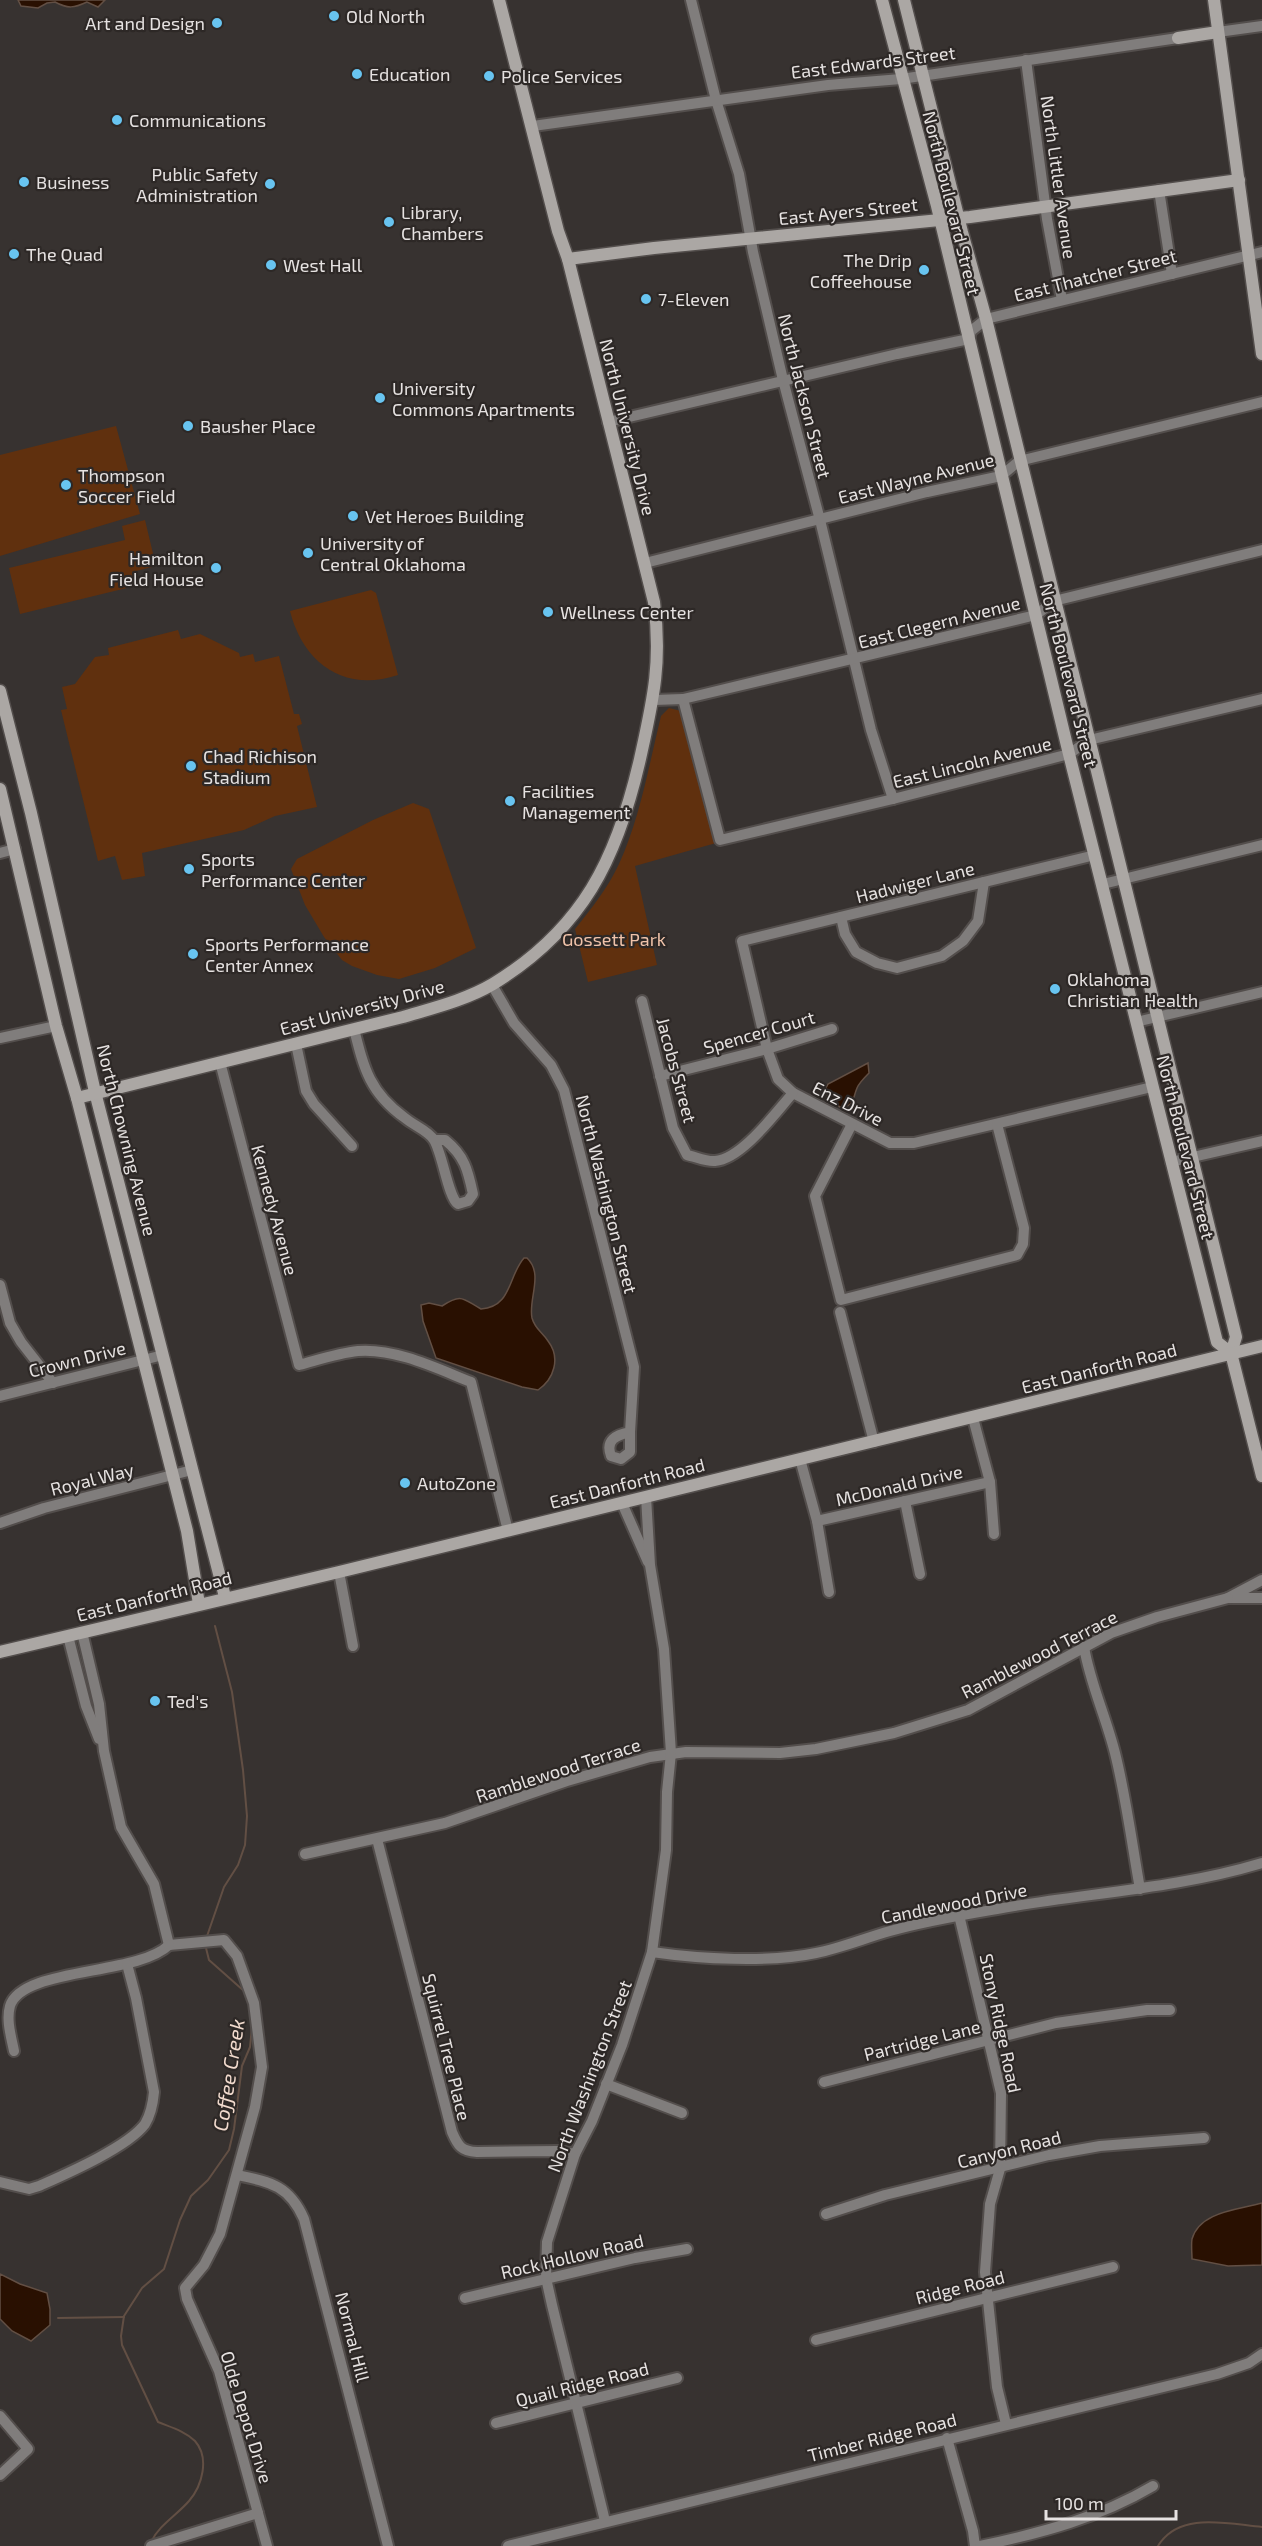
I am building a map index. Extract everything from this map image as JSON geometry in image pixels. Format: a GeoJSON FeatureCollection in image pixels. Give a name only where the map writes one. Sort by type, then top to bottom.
{"type":"FeatureCollection","features":[{"type":"Feature","properties":{"kind":"main road","name":"North University Drive"},"geometry":{"type":"LineString","coordinates":[[499,0],[645,563],[657,628],[658,668],[654,700],[628,810],[606,865]]}},
{"type":"Feature","properties":{"kind":"main road","name":"North Boulevard Street"},"geometry":{"type":"LineString","coordinates":[[882,0],[969,339],[1069,754],[1217,1342],[1231,1353]]}},
{"type":"Feature","properties":{"kind":"main road","name":"North Boulevard Street"},"geometry":{"type":"LineString","coordinates":[[904,0],[986,319],[1112,837],[1193,1157],[1236,1337],[1231,1353],[1262,1476]]}},
{"type":"Feature","properties":{"kind":"main road"},"geometry":{"type":"LineString","coordinates":[[1214,0],[1239,180],[1256,253],[1262,354]]}},
{"type":"Feature","properties":{"kind":"main road","name":"East Edwards Street"},"geometry":{"type":"LineString","coordinates":[[1178,38],[1218,32]]}},
{"type":"Feature","properties":{"kind":"main road","name":"East Ayers Street"},"geometry":{"type":"LineString","coordinates":[[568,259],[654,248],[959,218],[1239,180]]}},
{"type":"Feature","properties":{"kind":"main road","name":"North Chowning Avenue"},"geometry":{"type":"LineString","coordinates":[[0,691],[3,719],[31,813],[95,1092],[225,1598]]}},
{"type":"Feature","properties":{"kind":"main road"},"geometry":{"type":"LineString","coordinates":[[0,789],[56,1026],[77,1098],[187,1531],[199,1604]]}},
{"type":"Feature","properties":{"kind":"main road"},"geometry":{"type":"LineString","coordinates":[[1095,855],[1112,837]]}},
{"type":"Feature","properties":{"kind":"main road","name":"East University Drive"},"geometry":{"type":"LineString","coordinates":[[77,1098],[354,1029],[455,1001],[492,985],[558,934],[582,905],[606,865]]}},
{"type":"Feature","properties":{"kind":"main road"},"geometry":{"type":"LineString","coordinates":[[1152,1087],[1170,1066]]}},
{"type":"Feature","properties":{"kind":"main road","name":"East Danforth Road"},"geometry":{"type":"LineString","coordinates":[[0,1652],[339,1572],[1262,1346]]}},
{"type":"Feature","properties":{"kind":"street","name":"North Jackson Street"},"geometry":{"type":"LineString","coordinates":[[691,0],[716,100],[739,174],[751,240],[783,380],[872,730],[893,799]]}},
{"type":"Feature","properties":{"kind":"street"},"geometry":{"type":"LineString","coordinates":[[1218,32],[1262,26]]}},
{"type":"Feature","properties":{"kind":"street","name":"East Edwards Street"},"geometry":{"type":"LineString","coordinates":[[533,126],[828,85],[901,79],[1178,38]]}},
{"type":"Feature","properties":{"kind":"street","name":"North Littler Avenue"},"geometry":{"type":"LineString","coordinates":[[1026,60],[1045,206],[1062,300]]}},
{"type":"Feature","properties":{"kind":"street"},"geometry":{"type":"LineString","coordinates":[[1159,190],[1172,274]]}},
{"type":"Feature","properties":{"kind":"street","name":"East Thatcher Street"},"geometry":{"type":"LineString","coordinates":[[986,319],[1256,253]]}},
{"type":"Feature","properties":{"kind":"street"},"geometry":{"type":"LineString","coordinates":[[608,422],[969,339],[971,332],[986,319]]}},
{"type":"Feature","properties":{"kind":"street","name":"East Wayne Avenue"},"geometry":{"type":"LineString","coordinates":[[645,563],[927,492],[1002,476],[1020,461],[1262,402]]}},
{"type":"Feature","properties":{"kind":"street","name":"East Clegern Avenue"},"geometry":{"type":"LineString","coordinates":[[654,700],[683,699],[1036,615],[1054,601],[1262,550]]}},
{"type":"Feature","properties":{"kind":"street","name":"East Lincoln Avenue"},"geometry":{"type":"LineString","coordinates":[[683,699],[720,840],[1069,754],[1089,740],[1262,699]]}},
{"type":"Feature","properties":{"kind":"street"},"geometry":{"type":"LineString","coordinates":[[1103,884],[1262,845]]}},
{"type":"Feature","properties":{"kind":"street"},"geometry":{"type":"LineString","coordinates":[[0,853],[15,849]]}},
{"type":"Feature","properties":{"kind":"street","name":"Hadwiger Lane"},"geometry":{"type":"LineString","coordinates":[[742,941],[1095,855]]}},
{"type":"Feature","properties":{"kind":"street"},"geometry":{"type":"LineString","coordinates":[[841,917],[845,934],[856,952],[877,963],[897,968],[942,956],[963,941],[978,921],[984,882]]}},
{"type":"Feature","properties":{"kind":"street","name":"Enz Drive"},"geometry":{"type":"LineString","coordinates":[[742,941],[767,1049],[778,1079],[794,1093],[890,1143],[914,1143],[1152,1087]]}},
{"type":"Feature","properties":{"kind":"street","name":"North Washington Street"},"geometry":{"type":"LineString","coordinates":[[492,985],[514,1023],[551,1065],[564,1090],[634,1367],[630,1432]]}},
{"type":"Feature","properties":{"kind":"street"},"geometry":{"type":"LineString","coordinates":[[1136,1022],[1262,992]]}},
{"type":"Feature","properties":{"kind":"street","name":"Jacobs Street"},"geometry":{"type":"LineString","coordinates":[[642,1001],[673,1128],[687,1155],[714,1162],[731,1156],[748,1142],[794,1093]]}},
{"type":"Feature","properties":{"kind":"street"},"geometry":{"type":"LineString","coordinates":[[0,1038],[56,1026]]}},
{"type":"Feature","properties":{"kind":"street"},"geometry":{"type":"LineString","coordinates":[[354,1029],[367,1076],[378,1094],[395,1111],[434,1140],[445,1167],[452,1196],[458,1204],[464,1203],[470,1199],[472,1194],[467,1165],[460,1152],[446,1140],[434,1140]]}},
{"type":"Feature","properties":{"kind":"street","name":"Spencer Court"},"geometry":{"type":"LineString","coordinates":[[660,1076],[767,1049],[832,1029]]}},
{"type":"Feature","properties":{"kind":"street"},"geometry":{"type":"LineString","coordinates":[[296,1044],[306,1091],[314,1104],[352,1146]]}},
{"type":"Feature","properties":{"kind":"street","name":"Kennedy Avenue"},"geometry":{"type":"LineString","coordinates":[[220,1062],[299,1365],[339,1354],[361,1351],[407,1357],[471,1382],[508,1531]]}},
{"type":"Feature","properties":{"kind":"street"},"geometry":{"type":"LineString","coordinates":[[852,1124],[815,1196],[841,1300],[1017,1255],[1023,1244],[1024,1228],[997,1124]]}},
{"type":"Feature","properties":{"kind":"street"},"geometry":{"type":"LineString","coordinates":[[1171,1162],[1262,1141]]}},
{"type":"Feature","properties":{"kind":"street"},"geometry":{"type":"LineString","coordinates":[[0,1285],[10,1323],[21,1342],[53,1383]]}},
{"type":"Feature","properties":{"kind":"street"},"geometry":{"type":"LineString","coordinates":[[840,1312],[874,1442]]}},
{"type":"Feature","properties":{"kind":"street","name":"Crown Drive"},"geometry":{"type":"LineString","coordinates":[[0,1396],[163,1354]]}},
{"type":"Feature","properties":{"kind":"street"},"geometry":{"type":"LineString","coordinates":[[973,1418],[990,1482],[994,1534]]}},
{"type":"Feature","properties":{"kind":"street"},"geometry":{"type":"LineString","coordinates":[[800,1460],[817,1521],[829,1592]]}},
{"type":"Feature","properties":{"kind":"street","name":"Royal Way"},"geometry":{"type":"LineString","coordinates":[[0,1523],[44,1508],[192,1470]]}},
{"type":"Feature","properties":{"kind":"street","name":"McDonald Drive"},"geometry":{"type":"LineString","coordinates":[[817,1521],[990,1482]]}},
{"type":"Feature","properties":{"kind":"street","name":"North Washington Street"},"geometry":{"type":"LineString","coordinates":[[605,2521],[546,2278],[546,2242],[575,2154],[622,2045],[652,1952],[666,1850],[667,1792],[671,1753],[664,1649],[650,1565],[646,1497]]}},
{"type":"Feature","properties":{"kind":"street"},"geometry":{"type":"LineString","coordinates":[[905,1501],[920,1574]]}},
{"type":"Feature","properties":{"kind":"street","name":"North Washington Street"},"geometry":{"type":"LineString","coordinates":[[622,1503],[650,1565]]}},
{"type":"Feature","properties":{"kind":"street"},"geometry":{"type":"LineString","coordinates":[[339,1572],[353,1646]]}},
{"type":"Feature","properties":{"kind":"street","name":"Ramblewood Terrace"},"geometry":{"type":"LineString","coordinates":[[305,1854],[446,1823],[567,1781],[671,1753],[780,1753],[816,1749],[894,1733],[968,1710],[1111,1633],[1228,1598],[1262,1581]]}},
{"type":"Feature","properties":{"kind":"street","name":"Ramblewood Terrace"},"geometry":{"type":"LineString","coordinates":[[1228,1598],[1262,1598]]}},
{"type":"Feature","properties":{"kind":"street"},"geometry":{"type":"LineString","coordinates":[[14,2051],[8,2017],[11,2003],[27,1987],[45,1981],[127,1964],[161,1952],[169,1945],[154,1884],[121,1827],[104,1751],[99,1704],[82,1632]]}},
{"type":"Feature","properties":{"kind":"street"},"geometry":{"type":"LineString","coordinates":[[68,1636],[86,1707],[104,1751]]}},
{"type":"Feature","properties":{"kind":"street"},"geometry":{"type":"LineString","coordinates":[[1084,1647],[1087,1664],[1103,1707],[1116,1755],[1140,1889]]}},
{"type":"Feature","properties":{"kind":"street","name":"Squirrel Tree Place"},"geometry":{"type":"LineString","coordinates":[[377,1839],[452,2132],[458,2146],[464,2151],[477,2152],[557,2151],[575,2154]]}},
{"type":"Feature","properties":{"kind":"street","name":"Candlewood Drive"},"geometry":{"type":"LineString","coordinates":[[652,1952],[679,1956],[787,1957],[816,1953],[892,1930],[959,1916],[1200,1879],[1262,1863]]}},
{"type":"Feature","properties":{"kind":"street","name":"Stony Ridge Road"},"geometry":{"type":"LineString","coordinates":[[959,1916],[1001,2092],[1000,2169],[990,2204],[985,2272],[997,2387],[1006,2424]]}},
{"type":"Feature","properties":{"kind":"street","name":"Olde Depot Drive"},"geometry":{"type":"LineString","coordinates":[[169,1945],[224,1940],[237,1956],[254,2003],[262,2067],[255,2107],[220,2234],[204,2265],[185,2288],[187,2299],[219,2371],[267,2546]]}},
{"type":"Feature","properties":{"kind":"street"},"geometry":{"type":"LineString","coordinates":[[0,2182],[28,2189],[39,2186],[116,2147],[134,2135],[144,2124],[152,2108],[154,2092],[141,2020],[127,1964]]}},
{"type":"Feature","properties":{"kind":"street","name":"Partridge Lane"},"geometry":{"type":"LineString","coordinates":[[824,2082],[1056,2022],[1147,2010],[1170,2010]]}},
{"type":"Feature","properties":{"kind":"street"},"geometry":{"type":"LineString","coordinates":[[606,2084],[682,2113]]}},
{"type":"Feature","properties":{"kind":"street","name":"Canyon Road"},"geometry":{"type":"LineString","coordinates":[[826,2214],[885,2195],[1000,2169],[1049,2155],[1100,2146],[1204,2138]]}},
{"type":"Feature","properties":{"kind":"street","name":"Normal Hill"},"geometry":{"type":"LineString","coordinates":[[237,2175],[271,2182],[297,2203],[304,2219],[388,2546]]}},
{"type":"Feature","properties":{"kind":"street","name":"Rock Hollow Road"},"geometry":{"type":"LineString","coordinates":[[465,2298],[635,2258],[687,2249]]}},
{"type":"Feature","properties":{"kind":"street","name":"Ridge Road"},"geometry":{"type":"LineString","coordinates":[[816,2340],[1113,2266]]}},
{"type":"Feature","properties":{"kind":"street","name":"Timber Ridge Road"},"geometry":{"type":"LineString","coordinates":[[508,2546],[1217,2374],[1249,2363],[1262,2354]]}},
{"type":"Feature","properties":{"kind":"street","name":"Quail Ridge Road"},"geometry":{"type":"LineString","coordinates":[[496,2423],[576,2401],[677,2378]]}},
{"type":"Feature","properties":{"kind":"street"},"geometry":{"type":"LineString","coordinates":[[0,2416],[28,2449],[0,2475]]}},
{"type":"Feature","properties":{"kind":"street"},"geometry":{"type":"LineString","coordinates":[[947,2438],[973,2531],[975,2546]]}},
{"type":"Feature","properties":{"kind":"street"},"geometry":{"type":"LineString","coordinates":[[980,2546],[1028,2536],[1087,2518],[1126,2502],[1153,2486]]}},
{"type":"Feature","properties":{"kind":"street"},"geometry":{"type":"LineString","coordinates":[[151,2546],[258,2512]]}},
{"type":"Feature","properties":{"kind":"green space","name":"Thompson Soccer Field"},"geometry":{"type":"Polygon","coordinates":[[[116,426],[140,514],[0,556],[0,455],[116,426]]]}},
{"type":"Feature","properties":{"kind":"green space"},"geometry":{"type":"Polygon","coordinates":[[[145,520],[156,566],[132,572],[135,586],[20,614],[9,568],[125,540],[122,526],[145,520]]]}},
{"type":"Feature","properties":{"kind":"green space"},"geometry":{"type":"Polygon","coordinates":[[[371,590],[376,593],[398,675],[378,680],[360,680],[329,669],[316,659],[296,629],[290,611],[371,590]]]}},
{"type":"Feature","properties":{"kind":"green space","name":"Chad Richison Stadium"},"geometry":{"type":"Polygon","coordinates":[[[178,630],[181,639],[200,634],[239,653],[240,657],[253,654],[255,662],[279,656],[294,714],[299,714],[302,724],[297,726],[317,807],[275,816],[244,830],[142,853],[145,876],[122,880],[115,856],[98,861],[61,710],[67,709],[62,687],[75,684],[95,657],[109,655],[108,648],[178,630]]]}},
{"type":"Feature","properties":{"kind":"green space","name":"Gossett Park"},"geometry":{"type":"Polygon","coordinates":[[[669,708],[681,711],[716,843],[635,866],[657,965],[588,982],[575,929],[604,890],[619,864],[638,810],[661,716],[669,708]]]}},
{"type":"Feature","properties":{"kind":"green space"},"geometry":{"type":"Polygon","coordinates":[[[413,803],[429,809],[476,948],[435,968],[399,979],[377,975],[342,960],[324,937],[305,905],[291,869],[297,859],[373,820],[413,803]]]}},
{"type":"Feature","properties":{"kind":"shaded area"},"geometry":{"type":"Polygon","coordinates":[[[18,0],[105,0],[98,7],[87,2],[71,7],[55,2],[38,8],[21,6],[18,0]]]}},
{"type":"Feature","properties":{"kind":"shaded area"},"geometry":{"type":"Polygon","coordinates":[[[868,1063],[869,1073],[858,1086],[851,1104],[840,1107],[830,1101],[824,1092],[828,1084],[868,1063]]]}},
{"type":"Feature","properties":{"kind":"shaded area"},"geometry":{"type":"Polygon","coordinates":[[[524,1258],[532,1264],[534,1271],[531,1311],[533,1322],[548,1341],[554,1354],[554,1368],[544,1385],[538,1390],[522,1387],[436,1358],[423,1321],[421,1305],[429,1303],[442,1306],[462,1299],[481,1309],[491,1307],[504,1297],[524,1258]]]}},
{"type":"Feature","properties":{"kind":"shaded area"},"geometry":{"type":"Polygon","coordinates":[[[1262,2203],[1262,2265],[1228,2266],[1192,2259],[1192,2239],[1196,2230],[1203,2223],[1221,2213],[1262,2203]]]}},
{"type":"Feature","properties":{"kind":"shaded area"},"geometry":{"type":"Polygon","coordinates":[[[0,2274],[47,2293],[50,2325],[31,2341],[12,2331],[0,2319],[0,2274]]]}},
{"type":"Feature","properties":{"kind":"waterway","name":"Coffee Creek"},"geometry":{"type":"LineString","coordinates":[[206,1939],[224,1887],[238,1865],[245,1845],[247,1816],[232,1692],[215,1626]]}},
{"type":"Feature","properties":{"kind":"waterway","name":"Coffee Creek"},"geometry":{"type":"LineString","coordinates":[[205,1944],[209,1960],[244,1991]]}},
{"type":"Feature","properties":{"kind":"waterway","name":"Coffee Creek"},"geometry":{"type":"LineString","coordinates":[[151,2542],[168,2520],[194,2495],[201,2480],[202,2455],[195,2441],[158,2422],[122,2345],[124,2316],[142,2288],[164,2269],[180,2220],[191,2196],[208,2180],[229,2150],[242,2066],[250,2047],[252,2027]]}},
{"type":"Feature","properties":{"kind":"waterway"},"geometry":{"type":"LineString","coordinates":[[58,2318],[124,2317]]}},
{"type":"Feature","properties":{"kind":"waterway"},"geometry":{"type":"LineString","coordinates":[[1158,2546],[1167,2535],[1191,2524],[1220,2522],[1262,2527]]}},
{"type":"Feature","properties":{"kind":"place","name":"Old North"},"geometry":{"type":"Point","coordinates":[334,16]}},
{"type":"Feature","properties":{"kind":"place","name":"Art and Design"},"geometry":{"type":"Point","coordinates":[217,23]}},
{"type":"Feature","properties":{"kind":"place","name":"Education"},"geometry":{"type":"Point","coordinates":[357,74]}},
{"type":"Feature","properties":{"kind":"place","name":"Police Services"},"geometry":{"type":"Point","coordinates":[489,76]}},
{"type":"Feature","properties":{"kind":"place","name":"Communications"},"geometry":{"type":"Point","coordinates":[117,120]}},
{"type":"Feature","properties":{"kind":"place","name":"Business"},"geometry":{"type":"Point","coordinates":[24,182]}},
{"type":"Feature","properties":{"kind":"place","name":"Public Safety Administration"},"geometry":{"type":"Point","coordinates":[270,184]}},
{"type":"Feature","properties":{"kind":"place","name":"Library, Chambers"},"geometry":{"type":"Point","coordinates":[389,222]}},
{"type":"Feature","properties":{"kind":"place","name":"The Quad"},"geometry":{"type":"Point","coordinates":[14,254]}},
{"type":"Feature","properties":{"kind":"place","name":"West Hall"},"geometry":{"type":"Point","coordinates":[271,265]}},
{"type":"Feature","properties":{"kind":"place","name":"The Drip Coffeehouse"},"geometry":{"type":"Point","coordinates":[924,270]}},
{"type":"Feature","properties":{"kind":"place","name":"7-Eleven"},"geometry":{"type":"Point","coordinates":[646,299]}},
{"type":"Feature","properties":{"kind":"place","name":"University Commons Apartments"},"geometry":{"type":"Point","coordinates":[380,398]}},
{"type":"Feature","properties":{"kind":"place","name":"Bausher Place"},"geometry":{"type":"Point","coordinates":[188,426]}},
{"type":"Feature","properties":{"kind":"place","name":"Thompson Soccer Field"},"geometry":{"type":"Point","coordinates":[66,485]}},
{"type":"Feature","properties":{"kind":"place","name":"Vet Heroes Building"},"geometry":{"type":"Point","coordinates":[353,516]}},
{"type":"Feature","properties":{"kind":"place","name":"University of Central Oklahoma"},"geometry":{"type":"Point","coordinates":[308,553]}},
{"type":"Feature","properties":{"kind":"place","name":"Hamilton Field House"},"geometry":{"type":"Point","coordinates":[216,568]}},
{"type":"Feature","properties":{"kind":"place","name":"Wellness Center"},"geometry":{"type":"Point","coordinates":[548,612]}},
{"type":"Feature","properties":{"kind":"place","name":"Chad Richison Stadium"},"geometry":{"type":"Point","coordinates":[191,766]}},
{"type":"Feature","properties":{"kind":"place","name":"Facilities Management"},"geometry":{"type":"Point","coordinates":[510,801]}},
{"type":"Feature","properties":{"kind":"place","name":"Sports Performance Center"},"geometry":{"type":"Point","coordinates":[189,869]}},
{"type":"Feature","properties":{"kind":"place","name":"Sports Performance Center Annex"},"geometry":{"type":"Point","coordinates":[193,954]}},
{"type":"Feature","properties":{"kind":"place","name":"Oklahoma Christian Health"},"geometry":{"type":"Point","coordinates":[1055,989]}},
{"type":"Feature","properties":{"kind":"place","name":"AutoZone"},"geometry":{"type":"Point","coordinates":[405,1483]}},
{"type":"Feature","properties":{"kind":"place","name":"Ted's"},"geometry":{"type":"Point","coordinates":[155,1701]}}]}
